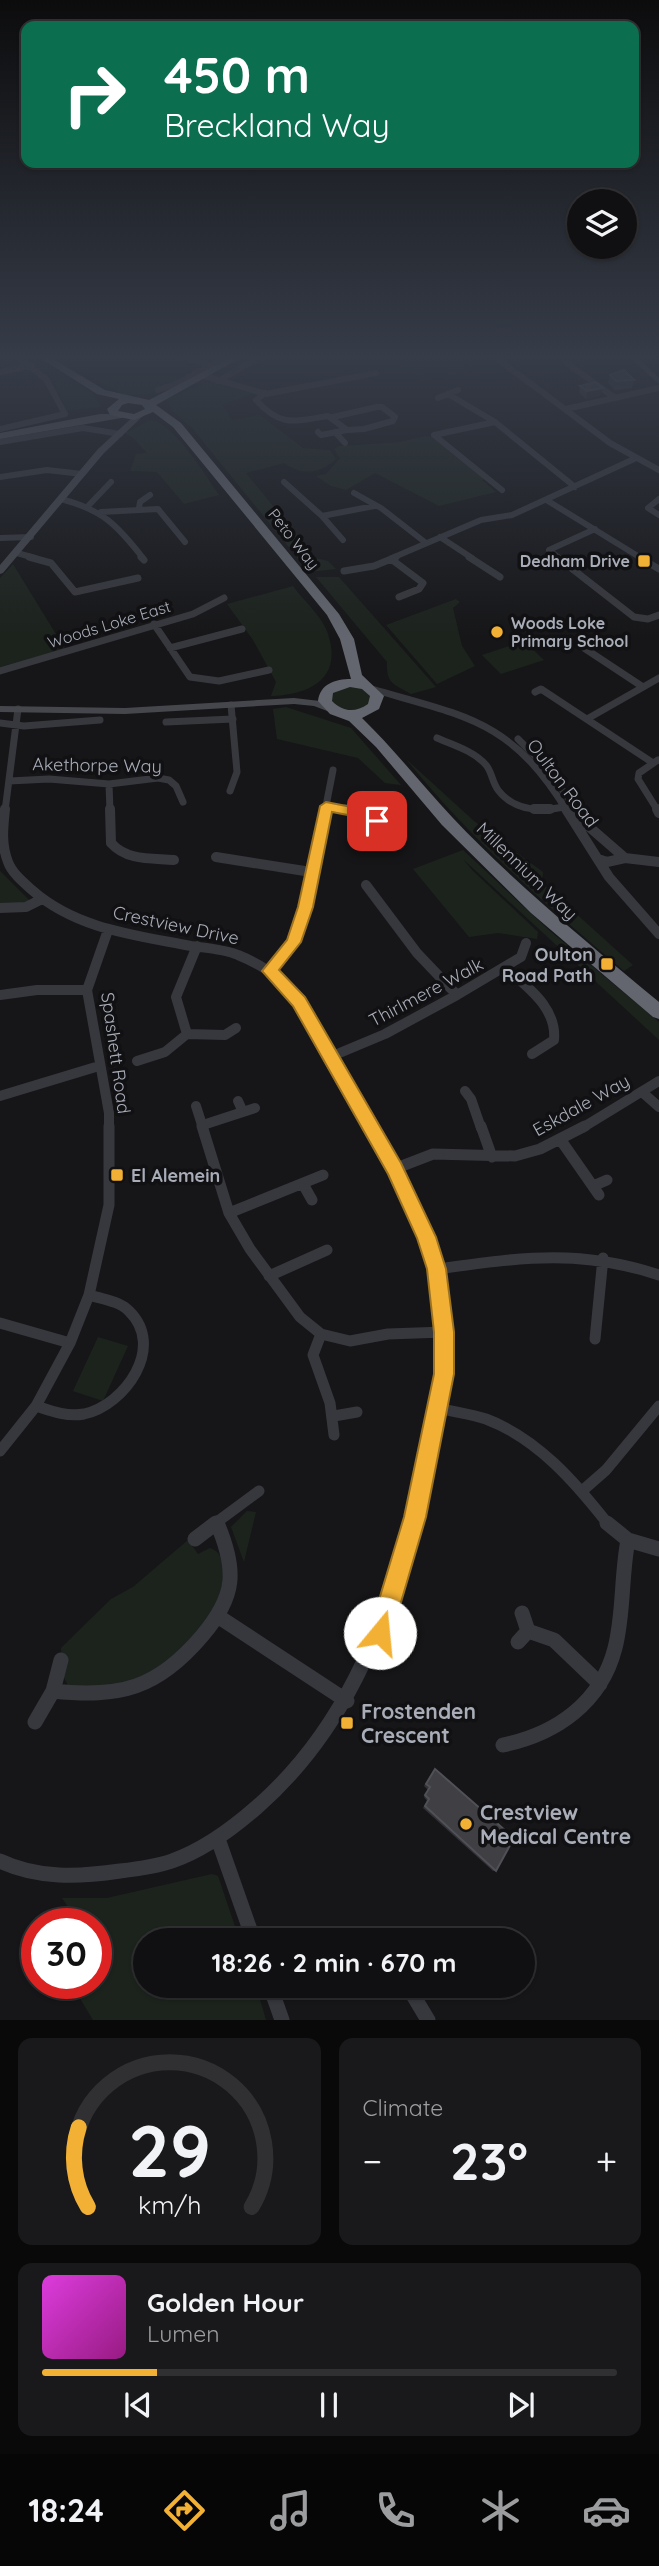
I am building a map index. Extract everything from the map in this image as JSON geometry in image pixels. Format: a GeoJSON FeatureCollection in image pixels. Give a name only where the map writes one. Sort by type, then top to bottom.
{"type":"FeatureCollection","features":[{"type":"Feature","properties":{"kind":"highway","name":"Peto Way"},"geometry":{"type":"LineString","coordinates":[[198,450],[333,614],[344,631],[356,676],[368,687]]}},
{"type":"Feature","properties":{"kind":"highway"},"geometry":{"type":"LineString","coordinates":[[331,688],[352,682],[368,687],[377,696],[374,706],[357,715],[337,712],[324,697],[349,651]]}},
{"type":"Feature","properties":{"kind":"highway","name":"Millennium Way"},"geometry":{"type":"LineString","coordinates":[[374,706],[381,744]]}},
{"type":"Feature","properties":{"kind":"highway","name":"Millennium Way"},"geometry":{"type":"LineString","coordinates":[[337,712],[354,718],[381,744],[424,797],[491,865],[567,936],[659,1012]]}},
{"type":"Feature","properties":{"kind":"main road"},"geometry":{"type":"LineString","coordinates":[[1,569],[31,537],[101,450]]}},
{"type":"Feature","properties":{"kind":"main road"},"geometry":{"type":"LineString","coordinates":[[294,701],[331,688]]}},
{"type":"Feature","properties":{"kind":"main road"},"geometry":{"type":"LineString","coordinates":[[0,709],[125,711],[294,701],[316,703],[337,712]]}},
{"type":"Feature","properties":{"kind":"street"},"geometry":{"type":"LineString","coordinates":[[451,450],[502,490]]}},
{"type":"Feature","properties":{"kind":"street"},"geometry":{"type":"LineString","coordinates":[[530,450],[575,487]]}},
{"type":"Feature","properties":{"kind":"street"},"geometry":{"type":"LineString","coordinates":[[623,450],[659,470]]}},
{"type":"Feature","properties":{"kind":"street"},"geometry":{"type":"LineString","coordinates":[[344,570],[374,566],[481,520],[504,519],[635,459]]}},
{"type":"Feature","properties":{"kind":"street"},"geometry":{"type":"LineString","coordinates":[[0,477],[47,470],[82,474]]}},
{"type":"Feature","properties":{"kind":"street"},"geometry":{"type":"LineString","coordinates":[[89,505],[111,482]]}},
{"type":"Feature","properties":{"kind":"street"},"geometry":{"type":"LineString","coordinates":[[284,482],[322,516],[343,540]]}},
{"type":"Feature","properties":{"kind":"street"},"geometry":{"type":"LineString","coordinates":[[354,493],[426,543]]}},
{"type":"Feature","properties":{"kind":"street"},"geometry":{"type":"LineString","coordinates":[[139,508],[140,502],[150,495]]}},
{"type":"Feature","properties":{"kind":"street"},"geometry":{"type":"LineString","coordinates":[[61,499],[89,505],[101,512],[144,560]]}},
{"type":"Feature","properties":{"kind":"street"},"geometry":{"type":"LineString","coordinates":[[659,499],[648,508],[659,515]]}},
{"type":"Feature","properties":{"kind":"street"},"geometry":{"type":"LineString","coordinates":[[548,501],[659,569]]}},
{"type":"Feature","properties":{"kind":"street"},"geometry":{"type":"LineString","coordinates":[[322,516],[374,506]]}},
{"type":"Feature","properties":{"kind":"street"},"geometry":{"type":"LineString","coordinates":[[101,512],[139,508],[161,511],[185,542]]}},
{"type":"Feature","properties":{"kind":"street"},"geometry":{"type":"LineString","coordinates":[[594,529],[549,550],[634,617],[648,619],[659,615]]}},
{"type":"Feature","properties":{"kind":"street"},"geometry":{"type":"LineString","coordinates":[[0,538],[31,537]]}},
{"type":"Feature","properties":{"kind":"street"},"geometry":{"type":"LineString","coordinates":[[440,537],[500,577]]}},
{"type":"Feature","properties":{"kind":"street"},"geometry":{"type":"LineString","coordinates":[[17,553],[51,563],[75,592],[138,578]]}},
{"type":"Feature","properties":{"kind":"street"},"geometry":{"type":"LineString","coordinates":[[391,559],[423,583],[419,589],[399,597]]}},
{"type":"Feature","properties":{"kind":"street","name":"Woods Loke East"},"geometry":{"type":"LineString","coordinates":[[0,671],[193,614],[224,598]]}},
{"type":"Feature","properties":{"kind":"street"},"geometry":{"type":"LineString","coordinates":[[154,624],[190,677],[199,682],[210,683],[269,670]]}},
{"type":"Feature","properties":{"kind":"street"},"geometry":{"type":"LineString","coordinates":[[170,648],[242,629]]}},
{"type":"Feature","properties":{"kind":"street"},"geometry":{"type":"LineString","coordinates":[[584,648],[643,687]]}},
{"type":"Feature","properties":{"kind":"street"},"geometry":{"type":"LineString","coordinates":[[587,719],[659,678]]}},
{"type":"Feature","properties":{"kind":"street","name":"Oulton Road"},"geometry":{"type":"LineString","coordinates":[[368,687],[404,701],[457,713],[506,738],[531,763],[564,807],[595,857],[659,934]]}},
{"type":"Feature","properties":{"kind":"street"},"geometry":{"type":"LineString","coordinates":[[535,692],[541,689],[656,761],[639,773],[638,779],[659,813]]}},
{"type":"Feature","properties":{"kind":"street","name":"Oulton Road"},"geometry":{"type":"LineString","coordinates":[[374,706],[404,701]]}},
{"type":"Feature","properties":{"kind":"street"},"geometry":{"type":"LineString","coordinates":[[230,791],[237,772],[231,705]]}},
{"type":"Feature","properties":{"kind":"street","name":"Crestview Drive"},"geometry":{"type":"LineString","coordinates":[[0,1861],[16,1871],[84,1877],[163,1864],[218,1839],[273,1797],[330,1728],[347,1701],[380,1633],[415,1517],[444,1374],[444,1332],[437,1269],[426,1237],[394,1169],[292,991],[270,971],[236,954],[108,930],[77,919],[42,899],[4,866],[3,802],[9,780],[18,709]]}},
{"type":"Feature","properties":{"kind":"street"},"geometry":{"type":"LineString","coordinates":[[172,724],[233,719]]}},
{"type":"Feature","properties":{"kind":"street"},"geometry":{"type":"LineString","coordinates":[[0,723],[90,725],[100,720]]}},
{"type":"Feature","properties":{"kind":"street"},"geometry":{"type":"LineString","coordinates":[[437,738],[487,765],[496,788],[507,798],[531,811],[543,812],[564,807]]}},
{"type":"Feature","properties":{"kind":"street"},"geometry":{"type":"LineString","coordinates":[[517,739],[547,768],[587,825],[625,858]]}},
{"type":"Feature","properties":{"kind":"street"},"geometry":{"type":"LineString","coordinates":[[270,971],[294,942],[305,907],[330,794],[328,782],[332,770]]}},
{"type":"Feature","properties":{"kind":"street","name":"Akethorpe Way"},"geometry":{"type":"LineString","coordinates":[[9,780],[49,779],[109,784],[158,778],[169,780],[180,792],[183,802]]}},
{"type":"Feature","properties":{"kind":"street"},"geometry":{"type":"LineString","coordinates":[[109,784],[111,844],[116,851],[127,855],[174,860]]}},
{"type":"Feature","properties":{"kind":"street","name":"Akethorpe Way"},"geometry":{"type":"LineString","coordinates":[[180,792],[190,790]]}},
{"type":"Feature","properties":{"kind":"street"},"geometry":{"type":"LineString","coordinates":[[326,806],[362,813],[375,819],[387,833]]}},
{"type":"Feature","properties":{"kind":"street"},"geometry":{"type":"LineString","coordinates":[[216,857],[311,872]]}},
{"type":"Feature","properties":{"kind":"street"},"geometry":{"type":"LineString","coordinates":[[595,857],[607,862],[625,858],[659,862]]}},
{"type":"Feature","properties":{"kind":"street"},"geometry":{"type":"LineString","coordinates":[[366,885],[416,953],[457,995]]}},
{"type":"Feature","properties":{"kind":"street"},"geometry":{"type":"LineString","coordinates":[[0,908],[26,907],[42,899]]}},
{"type":"Feature","properties":{"kind":"street","name":"Spashett Road"},"geometry":{"type":"LineString","coordinates":[[0,1451],[36,1406],[70,1343],[89,1295],[109,1205],[109,1113],[88,990],[108,930]]}},
{"type":"Feature","properties":{"kind":"street","name":"Thirlmere Walk"},"geometry":{"type":"LineString","coordinates":[[330,1057],[385,1034],[457,995],[521,957],[526,943]]}},
{"type":"Feature","properties":{"kind":"street"},"geometry":{"type":"LineString","coordinates":[[187,1034],[176,997],[197,946]]}},
{"type":"Feature","properties":{"kind":"street"},"geometry":{"type":"LineString","coordinates":[[505,967],[551,1013],[557,1029],[549,1051],[532,1054]]}},
{"type":"Feature","properties":{"kind":"street"},"geometry":{"type":"LineString","coordinates":[[0,995],[37,990],[88,990]]}},
{"type":"Feature","properties":{"kind":"street"},"geometry":{"type":"LineString","coordinates":[[187,1034],[227,1039],[236,1028]]}},
{"type":"Feature","properties":{"kind":"street"},"geometry":{"type":"LineString","coordinates":[[136,1062],[176,1046],[187,1034]]}},
{"type":"Feature","properties":{"kind":"street"},"geometry":{"type":"LineString","coordinates":[[0,1096],[99,1066]]}},
{"type":"Feature","properties":{"kind":"street","name":"Eskdale Way"},"geometry":{"type":"LineString","coordinates":[[394,1169],[433,1154],[515,1156],[560,1139],[659,1082]]}},
{"type":"Feature","properties":{"kind":"street"},"geometry":{"type":"LineString","coordinates":[[464,1091],[468,1106],[492,1157]]}},
{"type":"Feature","properties":{"kind":"street"},"geometry":{"type":"LineString","coordinates":[[642,1092],[659,1107]]}},
{"type":"Feature","properties":{"kind":"street"},"geometry":{"type":"LineString","coordinates":[[196,1106],[229,1213],[269,1276],[300,1317],[321,1335],[350,1341],[388,1334],[444,1332]]}},
{"type":"Feature","properties":{"kind":"street"},"geometry":{"type":"LineString","coordinates":[[203,1125],[240,1107],[255,1108]]}},
{"type":"Feature","properties":{"kind":"street"},"geometry":{"type":"LineString","coordinates":[[560,1139],[596,1190],[607,1180]]}},
{"type":"Feature","properties":{"kind":"street"},"geometry":{"type":"LineString","coordinates":[[229,1213],[323,1175]]}},
{"type":"Feature","properties":{"kind":"street"},"geometry":{"type":"LineString","coordinates":[[303,1184],[312,1200]]}},
{"type":"Feature","properties":{"kind":"street"},"geometry":{"type":"LineString","coordinates":[[269,1276],[327,1250]]}},
{"type":"Feature","properties":{"kind":"street"},"geometry":{"type":"LineString","coordinates":[[437,1269],[532,1257],[573,1255],[632,1264],[659,1275]]}},
{"type":"Feature","properties":{"kind":"street"},"geometry":{"type":"LineString","coordinates":[[595,1339],[603,1258]]}},
{"type":"Feature","properties":{"kind":"street"},"geometry":{"type":"LineString","coordinates":[[36,1406],[66,1416],[86,1414],[103,1408],[122,1395],[134,1381],[142,1356],[141,1332],[130,1312],[114,1302],[89,1295]]}},
{"type":"Feature","properties":{"kind":"street"},"geometry":{"type":"LineString","coordinates":[[0,1323],[70,1343]]}},
{"type":"Feature","properties":{"kind":"street"},"geometry":{"type":"LineString","coordinates":[[321,1335],[313,1355],[327,1387],[334,1416],[334,1435]]}},
{"type":"Feature","properties":{"kind":"street"},"geometry":{"type":"LineString","coordinates":[[582,1491],[606,1471],[659,1406]]}},
{"type":"Feature","properties":{"kind":"street"},"geometry":{"type":"LineString","coordinates":[[438,1408],[485,1419],[509,1429],[549,1458],[582,1491],[610,1527],[628,1540],[659,1549]]}},
{"type":"Feature","properties":{"kind":"street"},"geometry":{"type":"LineString","coordinates":[[334,1416],[357,1412]]}},
{"type":"Feature","properties":{"kind":"street"},"geometry":{"type":"LineString","coordinates":[[195,1539],[259,1491]]}},
{"type":"Feature","properties":{"kind":"street"},"geometry":{"type":"LineString","coordinates":[[53,1691],[86,1695],[151,1681],[174,1666],[219,1617],[232,1584],[233,1571],[229,1550],[217,1522]]}},
{"type":"Feature","properties":{"kind":"street"},"geometry":{"type":"LineString","coordinates":[[503,1745],[531,1740],[560,1726],[588,1701],[600,1684],[615,1649],[622,1571],[628,1540]]}},
{"type":"Feature","properties":{"kind":"street"},"geometry":{"type":"LineString","coordinates":[[522,1613],[523,1637],[554,1640],[600,1684]]}},
{"type":"Feature","properties":{"kind":"street"},"geometry":{"type":"LineString","coordinates":[[219,1617],[347,1701]]}},
{"type":"Feature","properties":{"kind":"street"},"geometry":{"type":"LineString","coordinates":[[35,1722],[53,1691],[61,1660]]}},
{"type":"Feature","properties":{"kind":"street"},"geometry":{"type":"LineString","coordinates":[[218,1839],[249,1928]]}},
{"type":"Feature","properties":{"kind":"street"},"geometry":{"type":"LineString","coordinates":[[274,1998],[282,2020]]}},
{"type":"Feature","properties":{"kind":"street"},"geometry":{"type":"LineString","coordinates":[[415,1998],[428,2020]]}},
{"type":"Feature","properties":{"kind":"shaded area"},"geometry":{"type":"Polygon","coordinates":[[[144,450],[187,450],[219,495],[184,504],[157,472],[130,471],[136,454],[147,453],[144,450]]]}},
{"type":"Feature","properties":{"kind":"shaded area"},"geometry":{"type":"Polygon","coordinates":[[[210,450],[330,450],[336,459],[317,470],[297,470],[284,463],[246,473],[316,558],[328,561],[336,569],[309,572],[210,450]]]}},
{"type":"Feature","properties":{"kind":"shaded area"},"geometry":{"type":"Polygon","coordinates":[[[335,450],[449,450],[486,479],[482,480],[496,492],[439,506],[375,473],[346,490],[331,486],[316,476],[326,474],[340,458],[335,450]]]}},
{"type":"Feature","properties":{"kind":"shaded area"},"geometry":{"type":"Polygon","coordinates":[[[13,564],[65,649],[0,667],[0,578],[13,564]]]}},
{"type":"Feature","properties":{"kind":"shaded area"},"geometry":{"type":"Polygon","coordinates":[[[316,577],[339,577],[436,687],[411,694],[392,682],[388,675],[387,662],[316,577]]]}},
{"type":"Feature","properties":{"kind":"shaded area"},"geometry":{"type":"Polygon","coordinates":[[[293,586],[317,615],[328,634],[331,663],[327,673],[310,688],[271,696],[276,682],[253,640],[227,604],[293,586]]]}},
{"type":"Feature","properties":{"kind":"shaded area"},"geometry":{"type":"Polygon","coordinates":[[[456,599],[460,602],[453,608],[462,646],[475,666],[437,684],[386,625],[456,599]]]}},
{"type":"Feature","properties":{"kind":"shaded area"},"geometry":{"type":"Polygon","coordinates":[[[524,641],[544,660],[501,674],[482,655],[524,641]]]}},
{"type":"Feature","properties":{"kind":"shaded area"},"geometry":{"type":"Polygon","coordinates":[[[356,686],[367,691],[372,699],[367,707],[348,712],[331,705],[331,692],[356,686]]]}},
{"type":"Feature","properties":{"kind":"shaded area"},"geometry":{"type":"Polygon","coordinates":[[[286,707],[351,728],[401,785],[385,783],[358,758],[277,739],[273,709],[286,707]]]}},
{"type":"Feature","properties":{"kind":"shaded area"},"geometry":{"type":"Polygon","coordinates":[[[406,759],[474,821],[543,872],[542,883],[633,965],[624,971],[538,896],[482,844],[406,759]]]}},
{"type":"Feature","properties":{"kind":"shaded area"},"geometry":{"type":"Polygon","coordinates":[[[463,850],[550,931],[659,1022],[659,1040],[463,859],[538,932],[537,939],[498,933],[469,937],[413,869],[463,850]]]}},
{"type":"Feature","properties":{"kind":"shaded area"},"geometry":{"type":"Polygon","coordinates":[[[0,871],[31,902],[0,905],[0,871]]]}},
{"type":"Feature","properties":{"kind":"shaded area"},"geometry":{"type":"Polygon","coordinates":[[[98,1337],[128,1346],[103,1401],[73,1391],[98,1337]]]}},
{"type":"Feature","properties":{"kind":"shaded area"},"geometry":{"type":"Polygon","coordinates":[[[247,1511],[256,1512],[244,1562],[231,1527],[247,1511]]]}},
{"type":"Feature","properties":{"kind":"shaded area"},"geometry":{"type":"Polygon","coordinates":[[[188,1540],[198,1554],[210,1548],[217,1552],[223,1570],[222,1585],[210,1617],[189,1647],[163,1670],[140,1681],[110,1687],[69,1687],[63,1676],[61,1648],[111,1599],[133,1587],[188,1540]]]}},
{"type":"Feature","properties":{"kind":"shaded area"},"geometry":{"type":"Polygon","coordinates":[[[212,1874],[218,1876],[236,1928],[133,1928],[133,1998],[260,1998],[266,2020],[93,2020],[80,1999],[112,1999],[112,1908],[69,1908],[62,1898],[107,1898],[212,1874]]]}},
{"type":"Feature","properties":{"kind":"building","name":"Crestview Medical Centre"},"geometry":{"type":"Polygon","coordinates":[[[435,1769],[514,1838],[496,1871],[425,1806],[429,1799],[425,1795],[430,1787],[426,1784],[435,1769]]]}},
{"type":"Feature","properties":{"kind":"place","name":"Dedham Drive"},"geometry":{"type":"Point","coordinates":[644,561]}},
{"type":"Feature","properties":{"kind":"place","name":"Woods Loke Primary School"},"geometry":{"type":"Point","coordinates":[497,632]}},
{"type":"Feature","properties":{"kind":"place","name":"Oulton Road Path"},"geometry":{"type":"Point","coordinates":[607,964]}},
{"type":"Feature","properties":{"kind":"place","name":"El Alemein"},"geometry":{"type":"Point","coordinates":[117,1175]}},
{"type":"Feature","properties":{"kind":"place","name":"Frostenden Crescent"},"geometry":{"type":"Point","coordinates":[347,1723]}},
{"type":"Feature","properties":{"kind":"place","name":"Crestview Medical Centre"},"geometry":{"type":"Point","coordinates":[466,1824]}},
{"type":"Feature","properties":{"kind":"route"},"geometry":{"type":"LineString","coordinates":[[377,821],[362,813],[326,806],[305,907],[294,942],[270,971],[292,991],[299,1002],[394,1169],[426,1237],[437,1269],[444,1332],[444,1374],[415,1517],[380,1633]]}}]}
